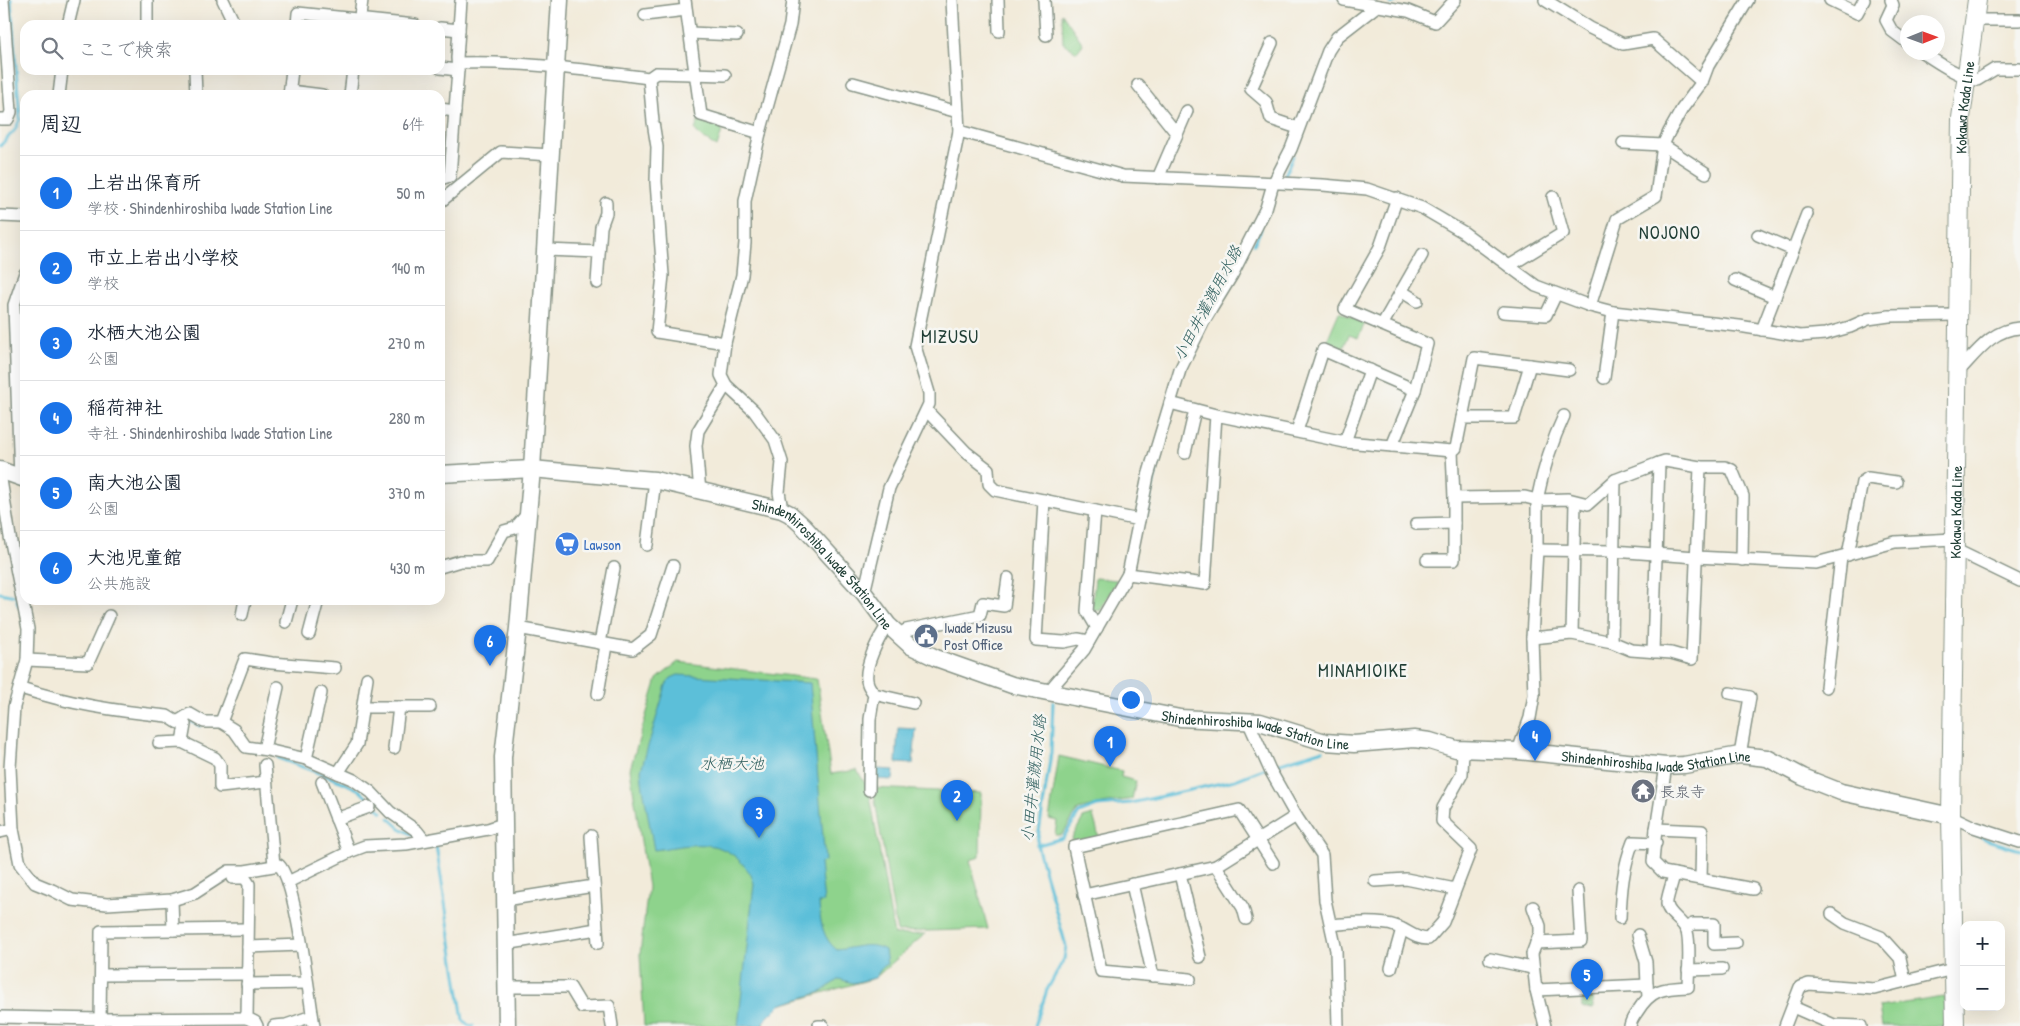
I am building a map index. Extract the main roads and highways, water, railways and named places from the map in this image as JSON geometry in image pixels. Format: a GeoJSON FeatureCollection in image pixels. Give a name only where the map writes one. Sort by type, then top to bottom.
{"type":"FeatureCollection","features":[{"type":"Feature","properties":{"kind":"main road"},"geometry":{"type":"LineString","coordinates":[[507,1026],[503,757],[518,628],[532,469],[560,0]]}},
{"type":"Feature","properties":{"kind":"main road","name":"Kokawa Kada Line"},"geometry":{"type":"LineString","coordinates":[[1955,1026],[1951,816],[1960,118],[1977,0]]}},
{"type":"Feature","properties":{"kind":"main road","name":"Shindenhiroshiba Iwade Station Line"},"geometry":{"type":"LineString","coordinates":[[445,474],[532,469],[655,480],[782,510],[790,514],[803,526],[864,593],[893,630],[911,646],[936,658],[994,679],[1047,693],[1180,718],[1260,722],[1324,742],[1354,744],[1414,739],[1430,741],[1456,749],[1518,751],[1666,766],[1684,766],[1740,755],[1767,758],[1803,777],[1841,792],[1951,816]]}},
{"type":"Feature","properties":{"kind":"main road"},"geometry":{"type":"LineString","coordinates":[[0,472],[20,478]]}},
{"type":"Feature","properties":{"kind":"water","name":"水栖大池"},"geometry":{"type":"Polygon","coordinates":[[[678,675],[810,683],[825,861],[820,863],[824,902],[819,902],[821,922],[828,940],[837,950],[874,946],[885,950],[887,964],[883,966],[875,978],[853,983],[839,979],[821,992],[780,1005],[763,1022],[763,1026],[738,1026],[754,884],[752,877],[740,861],[721,848],[710,845],[689,845],[654,850],[642,782],[641,770],[666,685],[671,678],[678,675]]]}},
{"type":"Feature","properties":{"kind":"water"},"geometry":{"type":"Polygon","coordinates":[[[898,728],[916,729],[913,764],[896,763],[898,728]]]}},
{"type":"Feature","properties":{"kind":"water"},"geometry":{"type":"Polygon","coordinates":[[[877,769],[894,770],[893,780],[876,779],[877,769]]]}},
{"type":"Feature","properties":{"kind":"waterway"},"geometry":{"type":"LineString","coordinates":[[0,146],[15,130],[20,119],[11,0]]}},
{"type":"Feature","properties":{"kind":"waterway","name":"小田井灌漑用水路"},"geometry":{"type":"LineString","coordinates":[[1391,4],[1400,0]]}},
{"type":"Feature","properties":{"kind":"waterway","name":"小田井灌漑用水路"},"geometry":{"type":"LineString","coordinates":[[1283,180],[1293,156]]}},
{"type":"Feature","properties":{"kind":"waterway","name":"小田井灌漑用水路"},"geometry":{"type":"LineString","coordinates":[[1254,244],[1261,229]]}},
{"type":"Feature","properties":{"kind":"waterway","name":"小田井灌漑用水路"},"geometry":{"type":"LineString","coordinates":[[1146,516],[1159,459]]}},
{"type":"Feature","properties":{"kind":"waterway"},"geometry":{"type":"LineString","coordinates":[[0,593],[16,596],[18,605]]}},
{"type":"Feature","properties":{"kind":"waterway","name":"小田井灌漑用水路"},"geometry":{"type":"LineString","coordinates":[[1092,646],[1098,639],[1109,617]]}},
{"type":"Feature","properties":{"kind":"waterway","name":"小田井灌漑用水路"},"geometry":{"type":"LineString","coordinates":[[1035,1026],[1047,990],[1064,959],[1066,946],[1037,845],[1051,753],[1053,702]]}},
{"type":"Feature","properties":{"kind":"waterway"},"geometry":{"type":"LineString","coordinates":[[187,720],[200,726]]}},
{"type":"Feature","properties":{"kind":"waterway"},"geometry":{"type":"LineString","coordinates":[[1038,845],[1063,838],[1079,813],[1097,806],[1131,803],[1235,780],[1274,765],[1323,750]]}},
{"type":"Feature","properties":{"kind":"waterway"},"geometry":{"type":"LineString","coordinates":[[278,758],[359,790],[382,812]]}},
{"type":"Feature","properties":{"kind":"waterway"},"geometry":{"type":"LineString","coordinates":[[389,818],[400,828],[416,837]]}},
{"type":"Feature","properties":{"kind":"waterway"},"geometry":{"type":"LineString","coordinates":[[1967,830],[1987,840],[2020,850]]}},
{"type":"Feature","properties":{"kind":"waterway"},"geometry":{"type":"LineString","coordinates":[[433,841],[436,845],[463,1020],[468,1025],[473,1026]]}},
{"type":"Feature","properties":{"kind":"place","name":"Lawson"},"geometry":{"type":"Point","coordinates":[567,544]}},
{"type":"Feature","properties":{"kind":"place","name":"Iwade Mizusu Post Office"},"geometry":{"type":"Point","coordinates":[926,636]}},
{"type":"Feature","properties":{"kind":"place","name":"大池児童館"},"geometry":{"type":"Point","coordinates":[490,666]}},
{"type":"Feature","properties":{"kind":"place","name":"稲荷神社"},"geometry":{"type":"Point","coordinates":[1535,761]}},
{"type":"Feature","properties":{"kind":"place","name":"上岩出保育所"},"geometry":{"type":"Point","coordinates":[1110,767]}},
{"type":"Feature","properties":{"kind":"place","name":"長泉寺"},"geometry":{"type":"Point","coordinates":[1643,791]}},
{"type":"Feature","properties":{"kind":"place","name":"市立上岩出小学校"},"geometry":{"type":"Point","coordinates":[957,821]}},
{"type":"Feature","properties":{"kind":"place","name":"水栖大池公園"},"geometry":{"type":"Point","coordinates":[759,838]}},
{"type":"Feature","properties":{"kind":"place","name":"南大池公園"},"geometry":{"type":"Point","coordinates":[1587,1000]}},
{"type":"Feature","properties":{"kind":"district","name":"NOJONO"},"geometry":{"type":"Point","coordinates":[1670,232]}},
{"type":"Feature","properties":{"kind":"district","name":"MIZUSU"},"geometry":{"type":"Point","coordinates":[950,336]}},
{"type":"Feature","properties":{"kind":"district","name":"MINAMIOIKE"},"geometry":{"type":"Point","coordinates":[1363,670]}}]}
